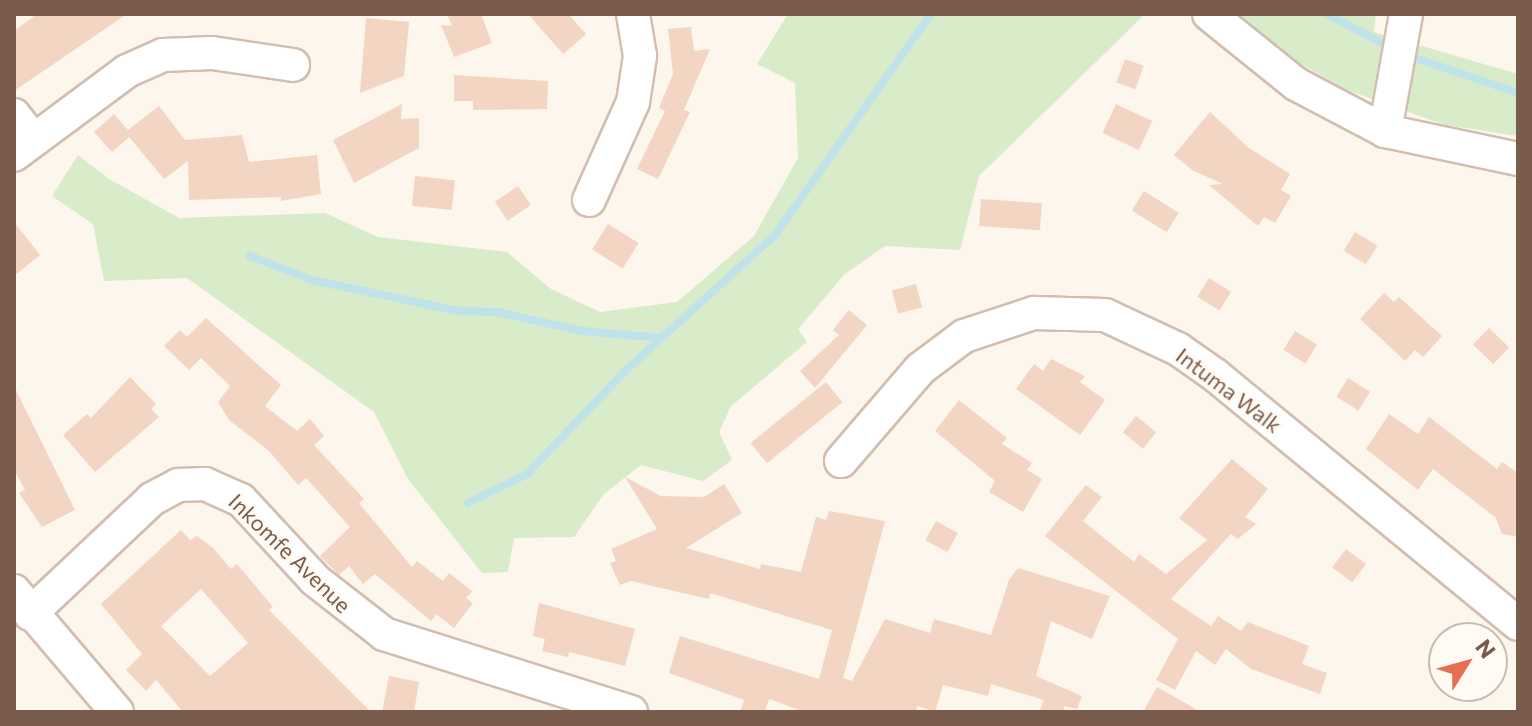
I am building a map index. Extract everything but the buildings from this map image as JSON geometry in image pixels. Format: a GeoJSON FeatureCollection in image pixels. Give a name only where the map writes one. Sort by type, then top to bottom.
{"type":"FeatureCollection","features":[{"type":"Feature","properties":{"kind":"street"},"geometry":{"type":"LineString","coordinates":[[589,200],[633,102],[640,56],[633,14]]}},
{"type":"Feature","properties":{"kind":"street"},"geometry":{"type":"LineString","coordinates":[[1209,14],[1296,84],[1385,131],[1518,159]]}},
{"type":"Feature","properties":{"kind":"street"},"geometry":{"type":"LineString","coordinates":[[1385,131],[1393,68],[1404,23]]}},
{"type":"Feature","properties":{"kind":"street"},"geometry":{"type":"LineString","coordinates":[[20,136],[127,71],[163,55],[212,53],[293,65]]}},
{"type":"Feature","properties":{"kind":"street","name":"Intuma Walk"},"geometry":{"type":"LineString","coordinates":[[841,461],[920,369],[964,336],[1034,313],[1105,315],[1178,349],[1215,375],[1518,624]]}},
{"type":"Feature","properties":{"kind":"street","name":"Inkomfe Avenue"},"geometry":{"type":"LineString","coordinates":[[22,603],[152,499],[178,485],[205,484],[241,500],[325,590],[384,634],[631,712]]}},
{"type":"Feature","properties":{"kind":"street"},"geometry":{"type":"LineString","coordinates":[[22,603],[117,712]]}},
{"type":"Feature","properties":{"kind":"green space"},"geometry":{"type":"Polygon","coordinates":[[[788,14],[1145,14],[979,176],[960,250],[885,246],[845,274],[798,329],[807,342],[731,406],[719,432],[732,460],[703,481],[641,465],[604,494],[574,537],[514,538],[508,572],[482,573],[408,479],[374,412],[187,278],[104,281],[93,224],[52,196],[78,155],[109,179],[179,218],[325,213],[378,237],[507,252],[551,289],[600,312],[677,302],[754,236],[798,158],[795,83],[757,64],[788,14]]]}},
{"type":"Feature","properties":{"kind":"green space"},"geometry":{"type":"Polygon","coordinates":[[[1237,14],[1376,14],[1374,32],[1518,74],[1518,136],[1445,125],[1347,90],[1301,64],[1237,14]]]}},
{"type":"Feature","properties":{"kind":"waterway"},"geometry":{"type":"LineString","coordinates":[[468,503],[527,474],[624,372],[775,235],[931,14]]}},
{"type":"Feature","properties":{"kind":"waterway"},"geometry":{"type":"LineString","coordinates":[[1327,14],[1393,49]]}},
{"type":"Feature","properties":{"kind":"waterway"},"geometry":{"type":"LineString","coordinates":[[1406,55],[1518,93]]}},
{"type":"Feature","properties":{"kind":"waterway"},"geometry":{"type":"LineString","coordinates":[[250,256],[312,280],[458,311],[497,312],[583,331],[661,338]]}}]}
